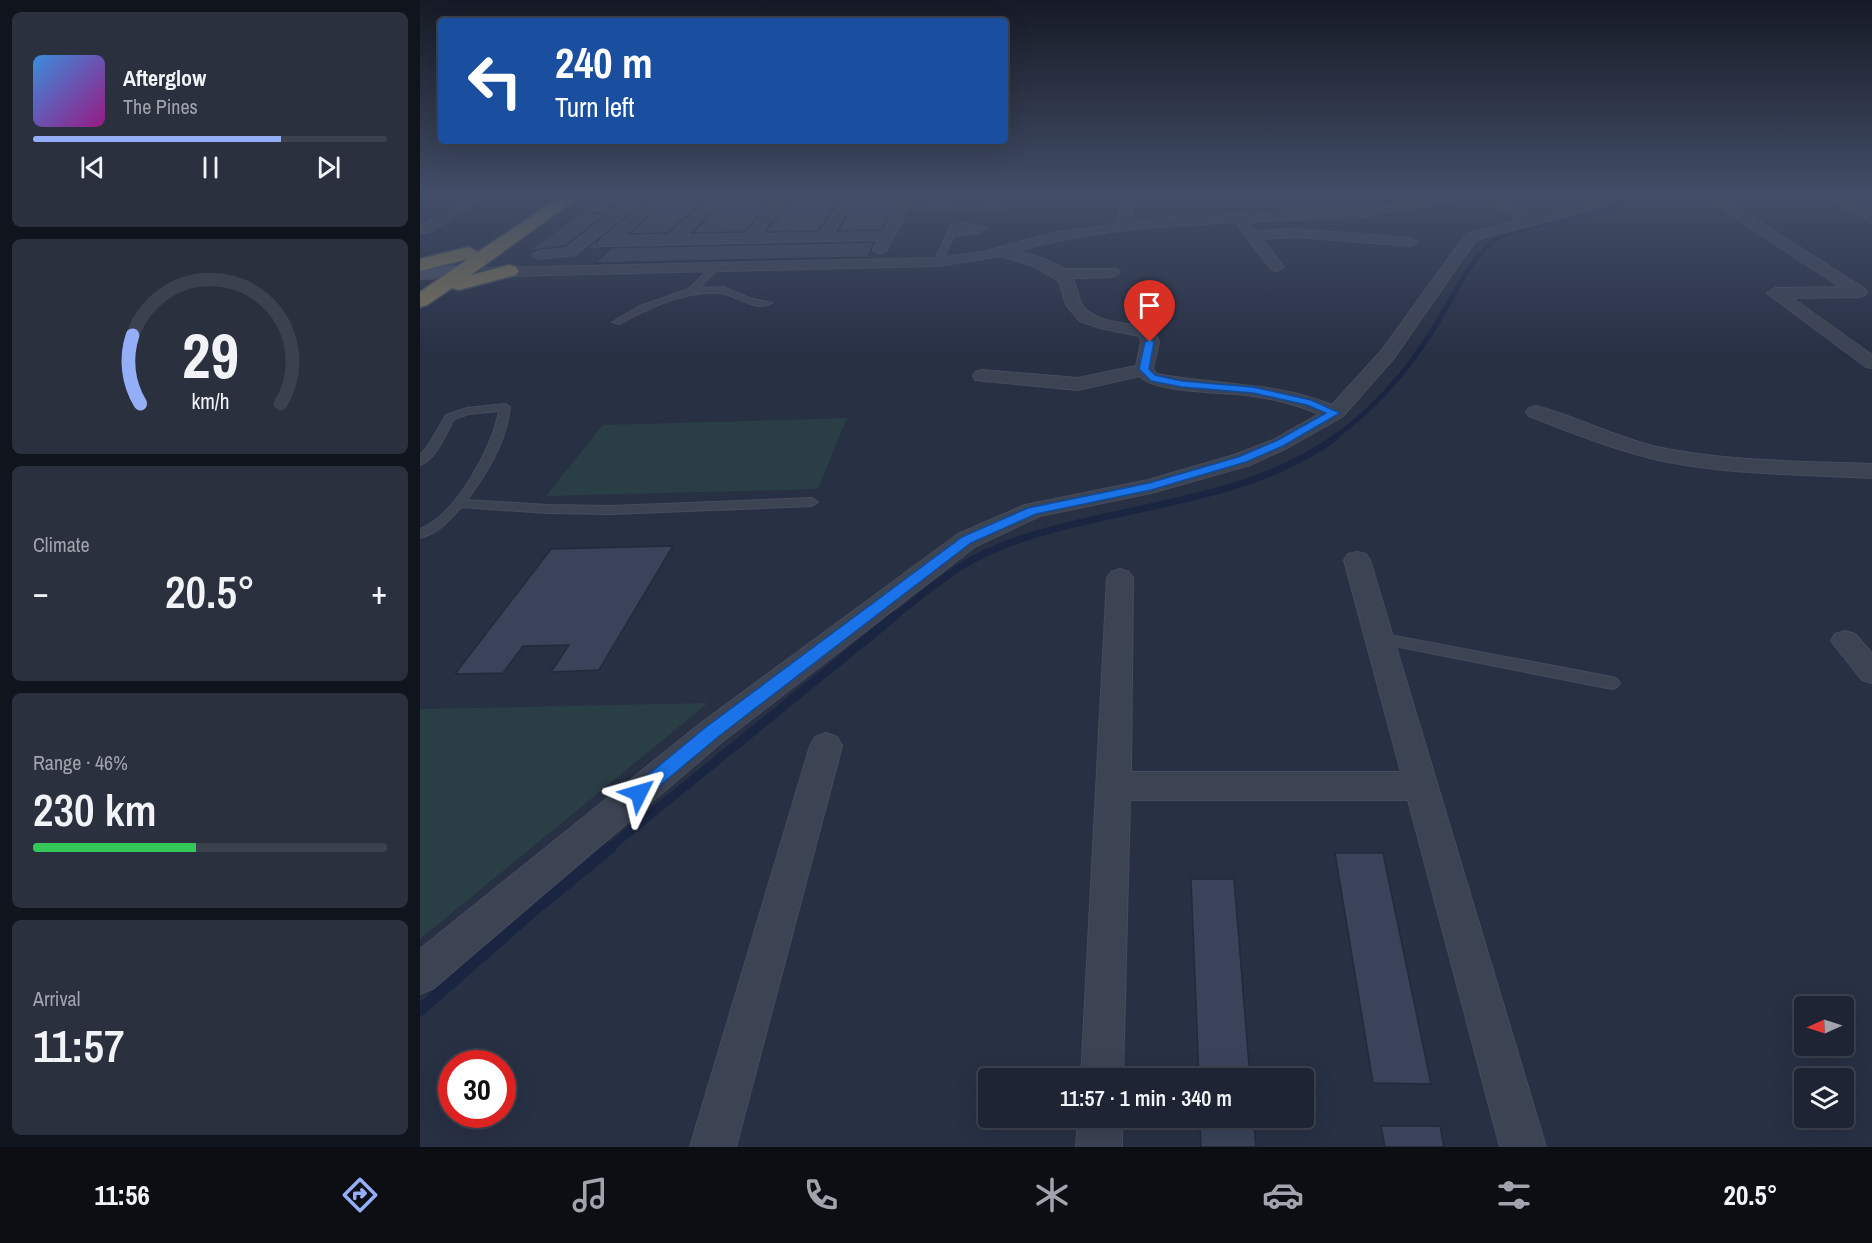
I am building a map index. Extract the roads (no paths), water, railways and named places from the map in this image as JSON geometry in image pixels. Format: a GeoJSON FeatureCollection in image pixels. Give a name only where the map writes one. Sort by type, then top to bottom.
{"type":"FeatureCollection","features":[{"type":"Feature","properties":{"kind":"highway"},"geometry":{"type":"LineString","coordinates":[[424,293],[486,247]]}},
{"type":"Feature","properties":{"kind":"highway"},"geometry":{"type":"LineString","coordinates":[[465,262],[490,253],[499,247]]}},
{"type":"Feature","properties":{"kind":"highway"},"geometry":{"type":"LineString","coordinates":[[490,253],[495,266],[510,271]]}},
{"type":"Feature","properties":{"kind":"highway"},"geometry":{"type":"LineString","coordinates":[[424,293],[426,270]]}},
{"type":"Feature","properties":{"kind":"highway"},"geometry":{"type":"LineString","coordinates":[[424,293],[510,271]]}},
{"type":"Feature","properties":{"kind":"main road"},"geometry":{"type":"LineString","coordinates":[[426,270],[465,262]]}},
{"type":"Feature","properties":{"kind":"street"},"geometry":{"type":"LineString","coordinates":[[539,255],[570,252],[577,247]]}},
{"type":"Feature","properties":{"kind":"street"},"geometry":{"type":"LineString","coordinates":[[574,270],[602,247]]}},
{"type":"Feature","properties":{"kind":"street"},"geometry":{"type":"LineString","coordinates":[[874,264],[882,247]]}},
{"type":"Feature","properties":{"kind":"street"},"geometry":{"type":"LineString","coordinates":[[465,262],[510,271],[874,264],[971,259],[1018,247]]}},
{"type":"Feature","properties":{"kind":"street"},"geometry":{"type":"LineString","coordinates":[[1262,247],[1277,267]]}},
{"type":"Feature","properties":{"kind":"street"},"geometry":{"type":"LineString","coordinates":[[420,974],[712,732],[966,540],[1033,510],[1151,486],[1242,460],[1280,444],[1335,413],[1388,354],[1464,247]]}},
{"type":"Feature","properties":{"kind":"street"},"geometry":{"type":"LineString","coordinates":[[1791,247],[1864,292]]}},
{"type":"Feature","properties":{"kind":"street"},"geometry":{"type":"LineString","coordinates":[[1002,251],[1060,274],[1112,272]]}},
{"type":"Feature","properties":{"kind":"street"},"geometry":{"type":"LineString","coordinates":[[1060,274],[1072,289],[1073,304],[1078,311],[1101,324],[1146,332],[1150,342],[1144,369]]}},
{"type":"Feature","properties":{"kind":"street"},"geometry":{"type":"LineString","coordinates":[[1864,292],[1775,293],[1872,363]]}},
{"type":"Feature","properties":{"kind":"street"},"geometry":{"type":"LineString","coordinates":[[1144,369],[1151,378],[1182,384],[1253,390],[1311,403],[1335,413]]}},
{"type":"Feature","properties":{"kind":"street"},"geometry":{"type":"LineString","coordinates":[[982,376],[1078,384],[1144,369]]}},
{"type":"Feature","properties":{"kind":"street"},"geometry":{"type":"LineString","coordinates":[[1536,412],[1614,440],[1665,455],[1728,462],[1872,471]]}},
{"type":"Feature","properties":{"kind":"street"},"geometry":{"type":"LineString","coordinates":[[1357,560],[1523,1147]]}},
{"type":"Feature","properties":{"kind":"street"},"geometry":{"type":"LineString","coordinates":[[1102,1068],[1120,578]]}},
{"type":"Feature","properties":{"kind":"street"},"geometry":{"type":"LineString","coordinates":[[1845,641],[1872,672]]}},
{"type":"Feature","properties":{"kind":"street"},"geometry":{"type":"LineString","coordinates":[[713,1147],[826,746]]}},
{"type":"Feature","properties":{"kind":"street"},"geometry":{"type":"LineString","coordinates":[[1114,786],[1421,786]]}},
{"type":"Feature","properties":{"kind":"street"},"geometry":{"type":"LineString","coordinates":[[1099,1147],[1100,1128]]}},
{"type":"Feature","properties":{"kind":"lane"},"geometry":{"type":"LineString","coordinates":[[938,262],[945,247]]}},
{"type":"Feature","properties":{"kind":"lane"},"geometry":{"type":"LineString","coordinates":[[692,291],[716,267]]}},
{"type":"Feature","properties":{"kind":"lane"},"geometry":{"type":"LineString","coordinates":[[616,322],[643,308],[692,291],[723,290],[747,300],[768,303]]}},
{"type":"Feature","properties":{"kind":"lane"},"geometry":{"type":"LineString","coordinates":[[420,462],[435,444],[450,417],[457,413],[505,407],[500,432],[489,457],[444,519],[427,533],[420,534]]}},
{"type":"Feature","properties":{"kind":"lane"},"geometry":{"type":"LineString","coordinates":[[458,502],[547,509],[611,510],[812,502]]}},
{"type":"Feature","properties":{"kind":"lane"},"geometry":{"type":"LineString","coordinates":[[1379,638],[1612,683]]}},
{"type":"Feature","properties":{"kind":"waterway"},"geometry":{"type":"LineString","coordinates":[[1450,300],[1474,262],[1487,247]]}},
{"type":"Feature","properties":{"kind":"waterway"},"geometry":{"type":"LineString","coordinates":[[1334,438],[1386,392],[1427,339],[1451,299]]}},
{"type":"Feature","properties":{"kind":"waterway"},"geometry":{"type":"LineString","coordinates":[[894,617],[928,589],[978,556],[992,550],[1078,523],[1213,492],[1256,479],[1298,461],[1336,437]]}},
{"type":"Feature","properties":{"kind":"waterway"},"geometry":{"type":"LineString","coordinates":[[609,848],[896,615]]}},
{"type":"Feature","properties":{"kind":"waterway"},"geometry":{"type":"LineString","coordinates":[[420,1010],[535,909],[611,847]]}}]}
